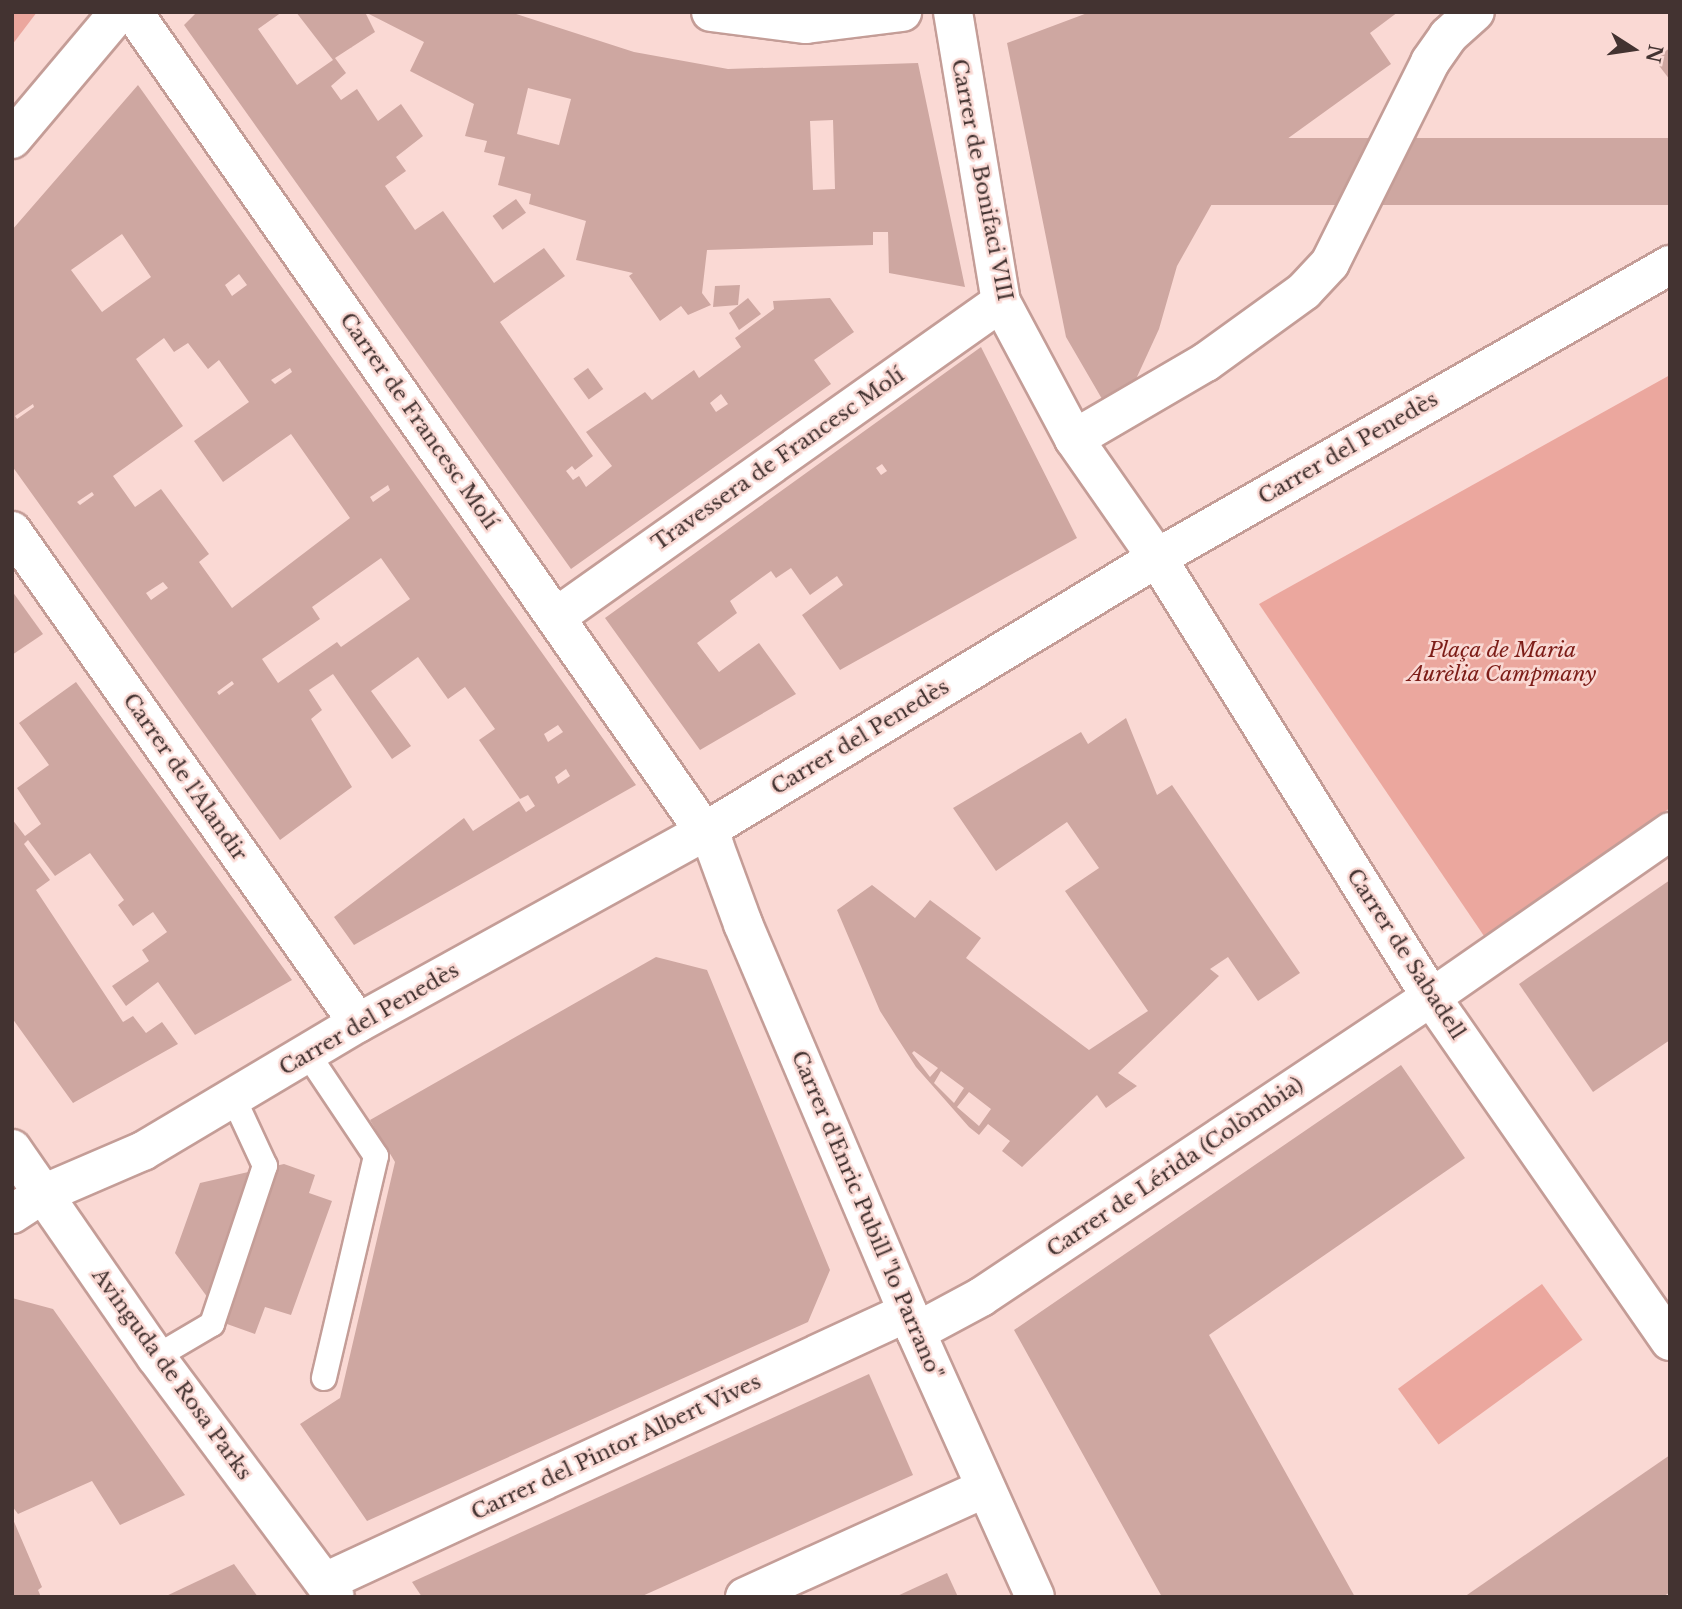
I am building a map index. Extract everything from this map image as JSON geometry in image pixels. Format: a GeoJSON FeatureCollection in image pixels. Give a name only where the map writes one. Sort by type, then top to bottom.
{"type":"FeatureCollection","features":[{"type":"Feature","properties":{"kind":"street"},"geometry":{"type":"LineString","coordinates":[[12,139],[119,12]]}},
{"type":"Feature","properties":{"kind":"street","name":"Carrer de Francesc Molí"},"geometry":{"type":"LineString","coordinates":[[133,12],[704,832]]}},
{"type":"Feature","properties":{"kind":"street"},"geometry":{"type":"LineString","coordinates":[[711,12],[806,24],[902,12]]}},
{"type":"Feature","properties":{"kind":"street","name":"Carrer de Bonifaci VIII"},"geometry":{"type":"LineString","coordinates":[[953,12],[1001,302],[1074,439],[1157,558]]}},
{"type":"Feature","properties":{"kind":"street"},"geometry":{"type":"LineString","coordinates":[[1074,439],[1206,362],[1304,291],[1331,264],[1430,62],[1448,36],[1475,12]]}},
{"type":"Feature","properties":{"kind":"street","name":"Carrer del Penedès"},"geometry":{"type":"LineString","coordinates":[[28,1204],[143,1151],[358,1023],[704,832],[1157,558],[1670,265]]}},
{"type":"Feature","properties":{"kind":"street","name":"Travessera de Francesc Molí"},"geometry":{"type":"LineString","coordinates":[[556,617],[1001,302]]}},
{"type":"Feature","properties":{"kind":"street","name":"Carrer de l'Alandir"},"geometry":{"type":"LineString","coordinates":[[12,531],[358,1023]]}},
{"type":"Feature","properties":{"kind":"street","name":"Carrer de Sabadell"},"geometry":{"type":"LineString","coordinates":[[1157,558],[1431,997],[1670,1341]]}},
{"type":"Feature","properties":{"kind":"street"},"geometry":{"type":"LineString","coordinates":[[1431,997],[1670,831]]}},
{"type":"Feature","properties":{"kind":"street","name":"Carrer d'Enric Pubill \"lo Parrano\""},"geometry":{"type":"LineString","coordinates":[[704,832],[714,845],[743,924],[912,1322],[1035,1597]]}},
{"type":"Feature","properties":{"kind":"street","name":"Carrer de Lérida (Colòmbia)"},"geometry":{"type":"LineString","coordinates":[[912,1322],[981,1297],[1431,997]]}},
{"type":"Feature","properties":{"kind":"street","name":"Avinguda de Rosa Parks"},"geometry":{"type":"LineString","coordinates":[[12,1149],[28,1204],[156,1357],[330,1589]]}},
{"type":"Feature","properties":{"kind":"street","name":"Carrer del Pintor Albert Vives"},"geometry":{"type":"LineString","coordinates":[[330,1589],[912,1322]]}},
{"type":"Feature","properties":{"kind":"street"},"geometry":{"type":"LineString","coordinates":[[745,1597],[985,1488]]}},
{"type":"Feature","properties":{"kind":"lane"},"geometry":{"type":"LineString","coordinates":[[307,1053],[376,1156],[324,1378]]}},
{"type":"Feature","properties":{"kind":"lane"},"geometry":{"type":"LineString","coordinates":[[156,1357],[212,1324],[265,1166],[233,1097]]}},
{"type":"Feature","properties":{"kind":"green space"},"geometry":{"type":"Polygon","coordinates":[[[12,12],[37,12],[12,45],[12,12]]]}},
{"type":"Feature","properties":{"kind":"green space","name":"Plaça de Maria Aurèlia Campmany"},"geometry":{"type":"Polygon","coordinates":[[[1670,375],[1670,808],[1484,936],[1259,604],[1670,375]]]}},
{"type":"Feature","properties":{"kind":"green space"},"geometry":{"type":"Polygon","coordinates":[[[1542,1284],[1583,1340],[1439,1444],[1398,1389],[1542,1284]]]}},
{"type":"Feature","properties":{"kind":"building"},"geometry":{"type":"Polygon","coordinates":[[[197,12],[282,12],[258,29],[297,85],[333,60],[296,12],[365,12],[375,32],[335,58],[346,73],[331,86],[341,100],[357,89],[378,121],[401,104],[423,136],[396,157],[406,171],[385,186],[415,230],[443,211],[494,283],[544,248],[565,276],[500,322],[593,456],[575,470],[572,466],[566,471],[573,480],[579,476],[586,487],[612,466],[586,432],[645,392],[652,400],[694,370],[699,378],[741,347],[735,338],[774,309],[773,301],[830,298],[854,332],[814,360],[831,384],[571,569],[184,25],[197,12]],[[721,394],[710,403],[716,412],[728,404],[721,394]]]}},
{"type":"Feature","properties":{"kind":"building"},"geometry":{"type":"Polygon","coordinates":[[[365,12],[510,12],[634,52],[728,69],[918,63],[965,287],[889,273],[888,232],[873,232],[873,245],[707,250],[702,293],[711,305],[688,315],[681,306],[660,321],[629,276],[633,273],[576,260],[586,221],[529,204],[531,194],[498,185],[505,157],[484,152],[487,141],[465,136],[474,104],[410,71],[424,42],[365,12]],[[528,88],[517,134],[559,145],[571,99],[528,88]],[[833,120],[810,121],[813,190],[835,189],[833,120]]]}},
{"type":"Feature","properties":{"kind":"building"},"geometry":{"type":"Polygon","coordinates":[[[1090,12],[1398,12],[1370,33],[1391,64],[1222,186],[1177,266],[1159,329],[1125,403],[1109,411],[1066,337],[1007,43],[1090,12]]]}},
{"type":"Feature","properties":{"kind":"building"},"geometry":{"type":"Polygon","coordinates":[[[1670,48],[1670,80],[1654,59],[1670,48]]]}},
{"type":"Feature","properties":{"kind":"building"},"geometry":{"type":"Polygon","coordinates":[[[138,85],[636,785],[354,945],[334,917],[464,818],[473,831],[519,801],[526,812],[535,806],[528,795],[520,799],[479,740],[495,729],[465,687],[448,699],[418,657],[371,691],[411,746],[392,759],[333,674],[309,690],[322,710],[311,719],[352,787],[280,840],[12,466],[12,230],[138,85]],[[122,234],[71,270],[102,312],[151,277],[122,234]],[[239,274],[225,285],[232,296],[247,285],[239,274]],[[164,338],[136,359],[183,426],[113,476],[135,507],[161,489],[209,554],[199,562],[232,608],[350,518],[291,434],[223,482],[194,441],[249,402],[219,360],[208,369],[188,343],[174,352],[164,338]],[[290,368],[271,380],[275,384],[292,372],[290,368]],[[33,404],[15,416],[17,419],[34,407],[33,404]],[[388,485],[370,497],[373,502],[390,490],[388,485]],[[92,492],[77,502],[80,505],[94,495],[92,492]],[[381,558],[312,607],[320,619],[262,659],[278,683],[337,642],[341,647],[410,599],[381,558]],[[163,582],[146,593],[151,600],[168,588],[163,582]],[[232,681],[217,692],[219,695],[234,684],[232,681]],[[558,725],[544,734],[548,742],[563,732],[558,725]],[[566,769],[555,777],[558,784],[570,776],[566,769]]]}},
{"type":"Feature","properties":{"kind":"building"},"geometry":{"type":"Polygon","coordinates":[[[1047,138],[1670,138],[1670,205],[1047,205],[1047,138]]]}},
{"type":"Feature","properties":{"kind":"building"},"geometry":{"type":"Polygon","coordinates":[[[516,199],[526,213],[503,230],[493,216],[516,199]]]}},
{"type":"Feature","properties":{"kind":"building"},"geometry":{"type":"Polygon","coordinates":[[[740,285],[738,305],[713,307],[715,286],[740,285]]]}},
{"type":"Feature","properties":{"kind":"building"},"geometry":{"type":"Polygon","coordinates":[[[748,298],[761,314],[739,330],[729,313],[748,298]]]}},
{"type":"Feature","properties":{"kind":"building"},"geometry":{"type":"Polygon","coordinates":[[[981,347],[1077,538],[840,670],[802,615],[843,585],[837,576],[810,595],[791,568],[776,578],[771,571],[730,601],[737,613],[697,643],[719,672],[759,643],[796,694],[700,750],[605,618],[981,347]],[[882,464],[876,468],[881,475],[887,471],[882,464]]]}},
{"type":"Feature","properties":{"kind":"building"},"geometry":{"type":"Polygon","coordinates":[[[588,368],[603,389],[589,400],[573,379],[588,368]]]}},
{"type":"Feature","properties":{"kind":"building"},"geometry":{"type":"Polygon","coordinates":[[[12,591],[43,634],[12,655],[12,591]]]}},
{"type":"Feature","properties":{"kind":"building"},"geometry":{"type":"Polygon","coordinates":[[[76,682],[292,980],[195,1035],[158,982],[126,1006],[112,986],[149,961],[142,950],[167,932],[153,912],[133,926],[118,905],[124,900],[90,853],[55,876],[28,840],[24,844],[50,880],[36,890],[123,1022],[133,1016],[146,1033],[162,1022],[178,1044],[73,1103],[12,1018],[12,819],[25,836],[41,824],[17,788],[49,765],[19,723],[76,682]]]}},
{"type":"Feature","properties":{"kind":"building"},"geometry":{"type":"Polygon","coordinates":[[[1126,718],[1157,795],[1172,785],[1300,973],[1258,1001],[1228,957],[1210,969],[1219,976],[1118,1073],[1137,1086],[1106,1108],[1097,1095],[1022,1167],[1002,1151],[1010,1141],[988,1124],[979,1135],[916,1067],[880,1011],[837,910],[872,885],[915,918],[930,900],[981,938],[966,958],[1089,1050],[1148,1011],[1065,891],[1099,868],[1067,822],[996,871],[953,808],[1081,732],[1088,744],[1126,718]],[[914,1051],[912,1053],[930,1077],[938,1068],[914,1051]],[[941,1071],[934,1083],[954,1103],[964,1088],[941,1071]],[[969,1092],[957,1107],[979,1126],[991,1109],[969,1092]]]}},
{"type":"Feature","properties":{"kind":"building"},"geometry":{"type":"Polygon","coordinates":[[[1670,880],[1670,1040],[1593,1092],[1519,984],[1670,880]]]}},
{"type":"Feature","properties":{"kind":"building"},"geometry":{"type":"Polygon","coordinates":[[[656,957],[707,970],[830,1270],[808,1322],[367,1521],[300,1424],[340,1398],[395,1162],[370,1120],[656,957]]]}},
{"type":"Feature","properties":{"kind":"building"},"geometry":{"type":"Polygon","coordinates":[[[1401,1065],[1465,1158],[1209,1335],[1355,1597],[1162,1597],[1014,1330],[1401,1065]]]}},
{"type":"Feature","properties":{"kind":"building"},"geometry":{"type":"Polygon","coordinates":[[[284,1164],[315,1175],[309,1193],[332,1201],[291,1315],[265,1307],[255,1334],[227,1324],[175,1253],[200,1183],[284,1164]]]}},
{"type":"Feature","properties":{"kind":"building"},"geometry":{"type":"Polygon","coordinates":[[[12,1298],[53,1309],[185,1495],[120,1525],[92,1481],[18,1514],[12,1506],[12,1298]]]}},
{"type":"Feature","properties":{"kind":"building"},"geometry":{"type":"Polygon","coordinates":[[[869,1374],[913,1475],[640,1597],[422,1597],[412,1582],[869,1374]]]}},
{"type":"Feature","properties":{"kind":"building"},"geometry":{"type":"Polygon","coordinates":[[[1670,1455],[1670,1592],[1663,1597],[1464,1597],[1670,1455]]]}},
{"type":"Feature","properties":{"kind":"building"},"geometry":{"type":"Polygon","coordinates":[[[12,1517],[42,1587],[38,1590],[41,1597],[12,1597],[12,1517]]]}},
{"type":"Feature","properties":{"kind":"building"},"geometry":{"type":"Polygon","coordinates":[[[234,1564],[258,1597],[164,1597],[234,1564]]]}},
{"type":"Feature","properties":{"kind":"building"},"geometry":{"type":"Polygon","coordinates":[[[947,1573],[958,1597],[895,1597],[947,1573]]]}}]}
